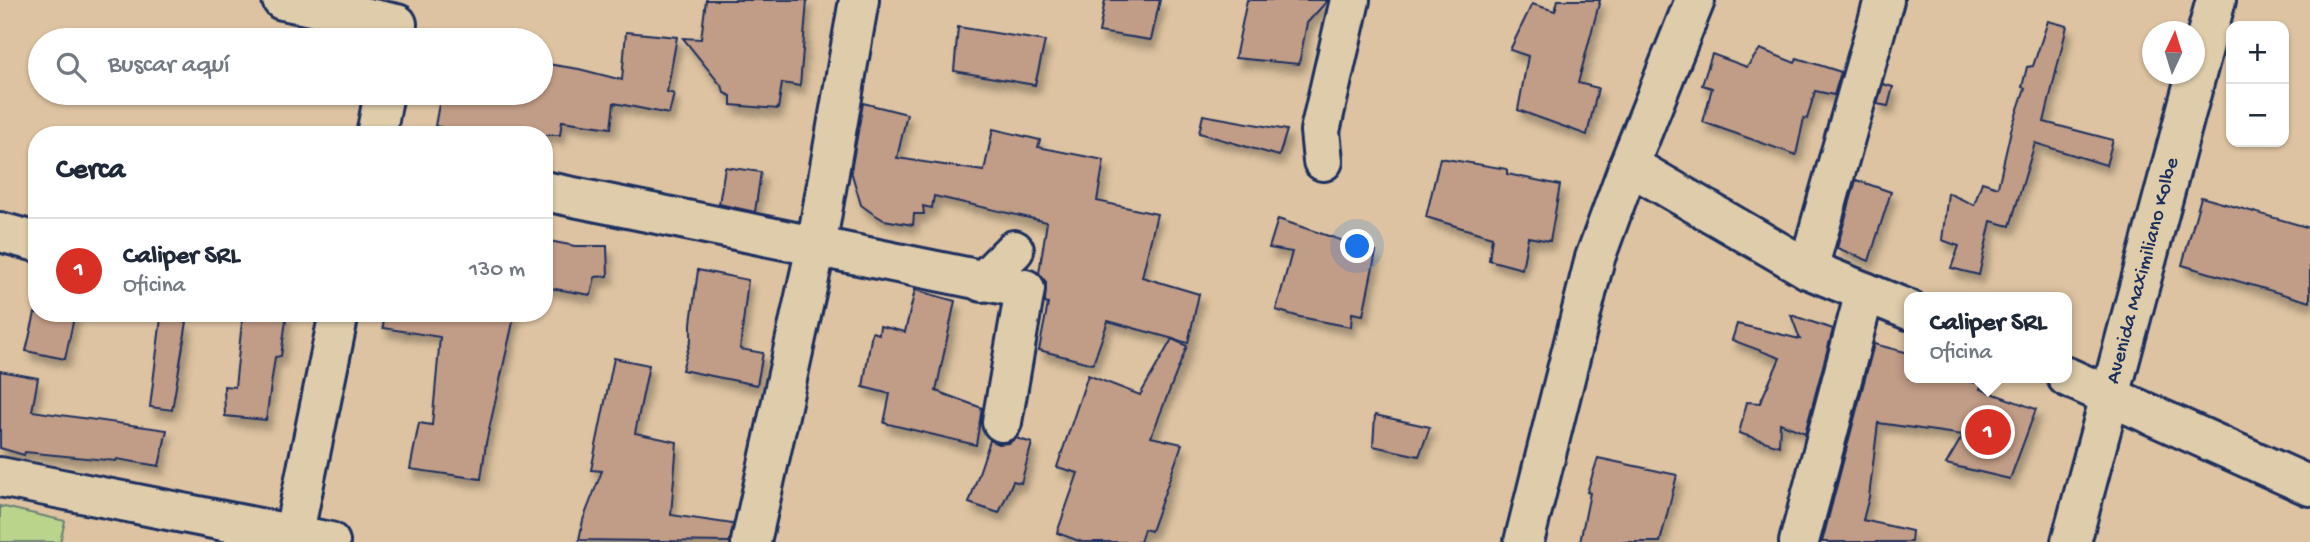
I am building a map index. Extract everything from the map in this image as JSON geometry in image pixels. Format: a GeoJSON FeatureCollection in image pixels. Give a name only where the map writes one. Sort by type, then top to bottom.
{"type":"FeatureCollection","features":[{"type":"Feature","properties":{"kind":"street"},"geometry":{"type":"LineString","coordinates":[[282,0],[397,21]]}},
{"type":"Feature","properties":{"kind":"street"},"geometry":{"type":"LineString","coordinates":[[751,542],[816,247],[859,0]]}},
{"type":"Feature","properties":{"kind":"street"},"geometry":{"type":"LineString","coordinates":[[1323,161],[1320,131],[1350,0]]}},
{"type":"Feature","properties":{"kind":"street"},"geometry":{"type":"LineString","coordinates":[[1524,542],[1595,258],[1695,0]]}},
{"type":"Feature","properties":{"kind":"street"},"geometry":{"type":"LineString","coordinates":[[1808,269],[1884,0]]}},
{"type":"Feature","properties":{"kind":"street","name":"Avenida Maximiliano Kolbe"},"geometry":{"type":"LineString","coordinates":[[2071,542],[2216,0]]}},
{"type":"Feature","properties":{"kind":"street"},"geometry":{"type":"LineString","coordinates":[[378,126],[382,105]]}},
{"type":"Feature","properties":{"kind":"street"},"geometry":{"type":"LineString","coordinates":[[1629,165],[1808,269],[1904,308]]}},
{"type":"Feature","properties":{"kind":"street"},"geometry":{"type":"LineString","coordinates":[[553,193],[1025,289],[1002,422]]}},
{"type":"Feature","properties":{"kind":"street"},"geometry":{"type":"LineString","coordinates":[[0,232],[28,240]]}},
{"type":"Feature","properties":{"kind":"street"},"geometry":{"type":"LineString","coordinates":[[982,282],[1014,250]]}},
{"type":"Feature","properties":{"kind":"street"},"geometry":{"type":"LineString","coordinates":[[1799,542],[1865,292]]}},
{"type":"Feature","properties":{"kind":"street"},"geometry":{"type":"LineString","coordinates":[[293,538],[337,322]]}},
{"type":"Feature","properties":{"kind":"street"},"geometry":{"type":"LineString","coordinates":[[2072,379],[2310,486]]}},
{"type":"Feature","properties":{"kind":"street"},"geometry":{"type":"LineString","coordinates":[[0,477],[293,538],[330,542]]}},
{"type":"Feature","properties":{"kind":"green space"},"geometry":{"type":"Polygon","coordinates":[[[0,506],[65,521],[60,542],[0,542],[0,506]]]}},
{"type":"Feature","properties":{"kind":"building"},"geometry":{"type":"Polygon","coordinates":[[[706,0],[807,0],[800,86],[782,83],[778,109],[731,105],[731,96],[724,93],[723,88],[683,38],[701,39],[706,0]]]}},
{"type":"Feature","properties":{"kind":"building"},"geometry":{"type":"Polygon","coordinates":[[[1105,0],[1160,0],[1151,40],[1099,32],[1105,0]]]}},
{"type":"Feature","properties":{"kind":"building"},"geometry":{"type":"Polygon","coordinates":[[[1247,0],[1328,0],[1307,23],[1299,64],[1235,58],[1247,0]]]}},
{"type":"Feature","properties":{"kind":"building"},"geometry":{"type":"Polygon","coordinates":[[[1558,0],[1600,0],[1578,83],[1598,88],[1587,135],[1518,110],[1528,56],[1510,50],[1532,4],[1555,11],[1558,0]]]}},
{"type":"Feature","properties":{"kind":"building"},"geometry":{"type":"Polygon","coordinates":[[[2048,21],[2067,26],[2044,122],[2113,140],[2106,165],[2035,143],[2010,226],[1991,221],[1979,275],[1951,268],[1959,246],[1942,240],[1948,193],[1974,205],[1982,182],[1998,187],[2011,130],[2025,88],[2022,87],[2027,67],[2033,66],[2048,21]]]}},
{"type":"Feature","properties":{"kind":"building"},"geometry":{"type":"Polygon","coordinates":[[[958,27],[1045,41],[1035,85],[954,71],[958,27]]]}},
{"type":"Feature","properties":{"kind":"building"},"geometry":{"type":"Polygon","coordinates":[[[626,32],[677,37],[667,92],[674,94],[669,114],[614,103],[611,128],[562,121],[560,135],[553,135],[553,126],[435,126],[439,105],[553,105],[553,65],[622,80],[626,32]]]}},
{"type":"Feature","properties":{"kind":"building"},"geometry":{"type":"Polygon","coordinates":[[[1760,49],[1795,63],[1797,58],[1841,72],[1834,95],[1815,91],[1807,119],[1804,118],[1796,155],[1703,122],[1712,88],[1702,85],[1712,54],[1747,67],[1760,49]]]}},
{"type":"Feature","properties":{"kind":"building"},"geometry":{"type":"Polygon","coordinates":[[[1883,84],[1893,87],[1888,106],[1877,104],[1883,84]]]}},
{"type":"Feature","properties":{"kind":"building"},"geometry":{"type":"Polygon","coordinates":[[[863,103],[907,114],[897,158],[984,171],[993,129],[1040,140],[1038,147],[1104,160],[1097,201],[1157,214],[1142,277],[1199,294],[1188,343],[1108,321],[1093,364],[1039,350],[1048,304],[1045,303],[1046,282],[1039,273],[1047,222],[934,196],[932,208],[923,206],[924,214],[914,214],[913,225],[884,220],[872,213],[861,205],[851,171],[863,103]]]}},
{"type":"Feature","properties":{"kind":"building"},"geometry":{"type":"Polygon","coordinates":[[[1203,115],[1287,130],[1279,156],[1199,133],[1203,115]]]}},
{"type":"Feature","properties":{"kind":"building"},"geometry":{"type":"Polygon","coordinates":[[[1440,158],[1507,169],[1507,174],[1560,185],[1550,241],[1528,237],[1522,269],[1489,260],[1492,237],[1426,217],[1440,158]]]}},
{"type":"Feature","properties":{"kind":"building"},"geometry":{"type":"Polygon","coordinates":[[[725,167],[761,172],[755,212],[719,204],[725,167]]]}},
{"type":"Feature","properties":{"kind":"building"},"geometry":{"type":"Polygon","coordinates":[[[1856,180],[1891,192],[1869,261],[1837,248],[1856,180]]]}},
{"type":"Feature","properties":{"kind":"building"},"geometry":{"type":"Polygon","coordinates":[[[2201,197],[2310,228],[2310,302],[2182,265],[2201,197]]]}},
{"type":"Feature","properties":{"kind":"building"},"geometry":{"type":"Polygon","coordinates":[[[1278,219],[1376,252],[1363,315],[1352,313],[1351,327],[1276,310],[1292,252],[1269,248],[1278,219]]]}},
{"type":"Feature","properties":{"kind":"building"},"geometry":{"type":"Polygon","coordinates":[[[553,242],[575,246],[607,246],[608,276],[595,277],[591,295],[553,289],[553,242]]]}},
{"type":"Feature","properties":{"kind":"building"},"geometry":{"type":"Polygon","coordinates":[[[698,270],[748,280],[740,349],[763,353],[757,385],[682,370],[691,339],[698,270]]]}},
{"type":"Feature","properties":{"kind":"building"},"geometry":{"type":"Polygon","coordinates":[[[915,290],[955,301],[936,391],[982,408],[976,445],[884,423],[890,394],[863,387],[872,332],[879,334],[880,326],[905,332],[915,290]]]}},
{"type":"Feature","properties":{"kind":"building"},"geometry":{"type":"Polygon","coordinates":[[[1791,315],[1833,329],[1805,433],[1780,423],[1779,446],[1739,433],[1747,402],[1760,403],[1780,358],[1732,340],[1737,324],[1800,339],[1791,315]]]}},
{"type":"Feature","properties":{"kind":"building"},"geometry":{"type":"Polygon","coordinates":[[[33,322],[73,322],[65,359],[26,351],[33,322]]]}},
{"type":"Feature","properties":{"kind":"building"},"geometry":{"type":"Polygon","coordinates":[[[161,322],[187,322],[172,410],[150,407],[161,322]]]}},
{"type":"Feature","properties":{"kind":"building"},"geometry":{"type":"Polygon","coordinates":[[[242,322],[286,322],[281,356],[275,357],[266,420],[225,416],[224,386],[235,387],[242,322]]]}},
{"type":"Feature","properties":{"kind":"building"},"geometry":{"type":"Polygon","coordinates":[[[383,322],[513,322],[486,443],[481,479],[410,469],[419,423],[432,425],[440,337],[383,328],[383,322]]]}},
{"type":"Feature","properties":{"kind":"building"},"geometry":{"type":"Polygon","coordinates":[[[1172,339],[1187,346],[1151,437],[1182,444],[1151,531],[1144,529],[1140,542],[1082,542],[1057,533],[1078,473],[1057,467],[1088,375],[1140,395],[1172,339]]]}},
{"type":"Feature","properties":{"kind":"building"},"geometry":{"type":"Polygon","coordinates":[[[1874,344],[1904,352],[1904,383],[1977,383],[1982,384],[1980,389],[2036,409],[2010,479],[1946,464],[1963,435],[1878,423],[1869,497],[1863,520],[1912,531],[1911,542],[1822,542],[1874,344]]]}},
{"type":"Feature","properties":{"kind":"building"},"geometry":{"type":"Polygon","coordinates":[[[614,358],[649,365],[635,433],[677,442],[671,515],[733,524],[730,542],[579,540],[583,520],[602,471],[591,470],[614,358]]]}},
{"type":"Feature","properties":{"kind":"building"},"geometry":{"type":"Polygon","coordinates":[[[0,371],[38,378],[32,411],[167,430],[159,466],[117,459],[25,452],[24,455],[0,448],[0,371]]]}},
{"type":"Feature","properties":{"kind":"building"},"geometry":{"type":"Polygon","coordinates":[[[1375,415],[1430,427],[1419,456],[1373,446],[1375,415]]]}},
{"type":"Feature","properties":{"kind":"building"},"geometry":{"type":"Polygon","coordinates":[[[1016,438],[1032,443],[1021,483],[1013,481],[999,513],[969,503],[990,440],[999,444],[1009,443],[1016,438]]]}},
{"type":"Feature","properties":{"kind":"building"},"geometry":{"type":"Polygon","coordinates":[[[1598,458],[1677,475],[1660,542],[1580,542],[1590,493],[1587,492],[1598,458]]]}},
{"type":"Feature","properties":{"kind":"place","name":"Caliper SRL"},"geometry":{"type":"Point","coordinates":[1988,432]}}]}
